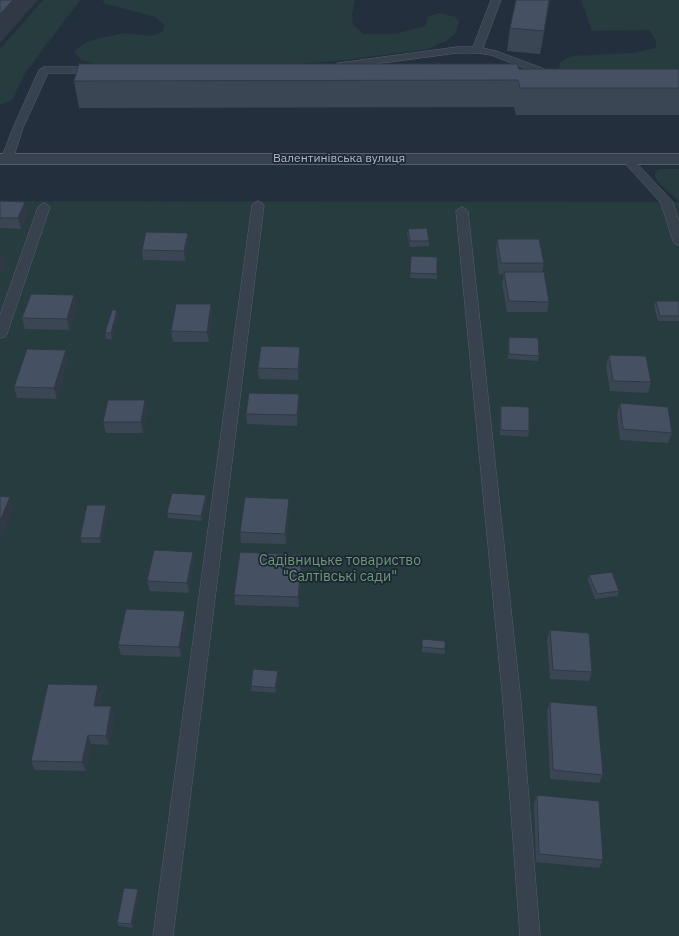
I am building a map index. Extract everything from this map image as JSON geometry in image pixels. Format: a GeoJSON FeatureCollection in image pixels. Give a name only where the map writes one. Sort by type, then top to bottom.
{"type":"FeatureCollection","features":[{"type":"Feature","properties":{"kind":"street","name":"Валентинівська вулиця"},"geometry":{"type":"LineString","coordinates":[[3,159],[679,159]]}},
{"type":"Feature","properties":{"kind":"lane"},"geometry":{"type":"LineString","coordinates":[[477,50],[496,0]]}},
{"type":"Feature","properties":{"kind":"lane"},"geometry":{"type":"LineString","coordinates":[[324,68],[457,50],[477,50],[493,53],[563,79]]}},
{"type":"Feature","properties":{"kind":"lane"},"geometry":{"type":"LineString","coordinates":[[3,159],[44,70],[106,70]]}},
{"type":"Feature","properties":{"kind":"lane"},"geometry":{"type":"LineString","coordinates":[[627,159],[667,202],[679,242]]}},
{"type":"Feature","properties":{"kind":"lane"},"geometry":{"type":"LineString","coordinates":[[163,936],[258,204]]}},
{"type":"Feature","properties":{"kind":"lane"},"geometry":{"type":"LineString","coordinates":[[0,334],[44,207]]}},
{"type":"Feature","properties":{"kind":"lane"},"geometry":{"type":"LineString","coordinates":[[462,210],[512,702],[530,936]]}},
{"type":"Feature","properties":{"kind":"green space"},"geometry":{"type":"Polygon","coordinates":[[[43,0],[80,0],[25,73],[12,100],[0,105],[0,49],[43,0]]]}},
{"type":"Feature","properties":{"kind":"green space"},"geometry":{"type":"Polygon","coordinates":[[[102,0],[355,0],[352,15],[353,25],[364,34],[396,34],[425,26],[428,17],[439,13],[456,17],[459,22],[455,34],[444,42],[428,49],[345,60],[283,65],[96,64],[81,60],[74,51],[89,41],[124,33],[151,36],[163,31],[164,25],[156,17],[106,4],[102,0]]]}},
{"type":"Feature","properties":{"kind":"green space"},"geometry":{"type":"Polygon","coordinates":[[[581,0],[679,0],[679,75],[559,70],[560,62],[572,56],[633,53],[656,48],[656,40],[649,30],[592,31],[581,0]]]}},
{"type":"Feature","properties":{"kind":"green space"},"geometry":{"type":"Polygon","coordinates":[[[660,169],[679,169],[679,201],[658,182],[655,176],[656,171],[660,169]]]}},
{"type":"Feature","properties":{"kind":"green space","name":"Садівницьке товариство \"Салтівські сади\""},"geometry":{"type":"Polygon","coordinates":[[[0,201],[679,202],[679,936],[0,936],[0,201]]]}},
{"type":"Feature","properties":{"kind":"building"},"geometry":{"type":"Polygon","coordinates":[[[0,0],[13,0],[0,14],[0,0]]]}},
{"type":"Feature","properties":{"kind":"building"},"geometry":{"type":"Polygon","coordinates":[[[516,0],[549,0],[544,31],[510,28],[516,0]]]}},
{"type":"Feature","properties":{"kind":"building"},"geometry":{"type":"Polygon","coordinates":[[[79,64],[517,64],[519,69],[679,69],[679,88],[520,88],[518,80],[74,81],[79,64]]]}},
{"type":"Feature","properties":{"kind":"building"},"geometry":{"type":"Polygon","coordinates":[[[0,201],[25,202],[18,218],[0,218],[0,201]]]}},
{"type":"Feature","properties":{"kind":"building"},"geometry":{"type":"Polygon","coordinates":[[[427,228],[429,241],[410,241],[408,229],[427,228]]]}},
{"type":"Feature","properties":{"kind":"building"},"geometry":{"type":"Polygon","coordinates":[[[146,232],[188,233],[184,251],[142,250],[146,232]]]}},
{"type":"Feature","properties":{"kind":"building"},"geometry":{"type":"Polygon","coordinates":[[[497,239],[539,239],[544,263],[501,263],[497,239]]]}},
{"type":"Feature","properties":{"kind":"building"},"geometry":{"type":"Polygon","coordinates":[[[411,256],[437,257],[437,274],[410,273],[411,256]]]}},
{"type":"Feature","properties":{"kind":"building"},"geometry":{"type":"Polygon","coordinates":[[[504,272],[544,272],[549,302],[509,301],[504,272]]]}},
{"type":"Feature","properties":{"kind":"building"},"geometry":{"type":"Polygon","coordinates":[[[31,294],[74,295],[67,319],[22,318],[31,294]]]}},
{"type":"Feature","properties":{"kind":"building"},"geometry":{"type":"Polygon","coordinates":[[[656,301],[679,301],[679,316],[660,316],[656,301]]]}},
{"type":"Feature","properties":{"kind":"building"},"geometry":{"type":"Polygon","coordinates":[[[176,304],[211,304],[207,332],[171,331],[176,304]]]}},
{"type":"Feature","properties":{"kind":"building"},"geometry":{"type":"Polygon","coordinates":[[[112,310],[117,310],[111,333],[105,333],[112,310]]]}},
{"type":"Feature","properties":{"kind":"building"},"geometry":{"type":"Polygon","coordinates":[[[509,337],[538,338],[539,356],[509,354],[509,337]]]}},
{"type":"Feature","properties":{"kind":"building"},"geometry":{"type":"Polygon","coordinates":[[[261,346],[300,347],[298,369],[258,368],[261,346]]]}},
{"type":"Feature","properties":{"kind":"building"},"geometry":{"type":"Polygon","coordinates":[[[27,349],[66,350],[54,388],[14,387],[27,349]]]}},
{"type":"Feature","properties":{"kind":"building"},"geometry":{"type":"Polygon","coordinates":[[[609,355],[646,356],[651,382],[613,381],[609,355]]]}},
{"type":"Feature","properties":{"kind":"building"},"geometry":{"type":"Polygon","coordinates":[[[249,393],[299,394],[297,415],[246,414],[249,393]]]}},
{"type":"Feature","properties":{"kind":"building"},"geometry":{"type":"Polygon","coordinates":[[[108,400],[145,400],[141,422],[103,422],[108,400]]]}},
{"type":"Feature","properties":{"kind":"building"},"geometry":{"type":"Polygon","coordinates":[[[620,403],[668,407],[672,433],[623,429],[620,403]]]}},
{"type":"Feature","properties":{"kind":"building"},"geometry":{"type":"Polygon","coordinates":[[[501,406],[529,407],[529,431],[501,430],[501,406]]]}},
{"type":"Feature","properties":{"kind":"building"},"geometry":{"type":"Polygon","coordinates":[[[172,493],[206,495],[201,516],[167,513],[172,493]]]}},
{"type":"Feature","properties":{"kind":"building"},"geometry":{"type":"Polygon","coordinates":[[[0,496],[10,497],[0,521],[0,496]]]}},
{"type":"Feature","properties":{"kind":"building"},"geometry":{"type":"Polygon","coordinates":[[[245,497],[289,499],[285,534],[240,532],[245,497]]]}},
{"type":"Feature","properties":{"kind":"building"},"geometry":{"type":"Polygon","coordinates":[[[87,505],[106,505],[100,538],[80,538],[87,505]]]}},
{"type":"Feature","properties":{"kind":"building"},"geometry":{"type":"Polygon","coordinates":[[[154,550],[193,552],[187,583],[147,581],[154,550]]]}},
{"type":"Feature","properties":{"kind":"building"},"geometry":{"type":"Polygon","coordinates":[[[240,552],[302,555],[298,597],[234,595],[240,552]]]}},
{"type":"Feature","properties":{"kind":"building"},"geometry":{"type":"Polygon","coordinates":[[[612,572],[619,591],[597,594],[589,575],[612,572]]]}},
{"type":"Feature","properties":{"kind":"building"},"geometry":{"type":"Polygon","coordinates":[[[126,609],[185,611],[179,647],[118,645],[126,609]]]}},
{"type":"Feature","properties":{"kind":"building"},"geometry":{"type":"Polygon","coordinates":[[[550,630],[589,633],[592,672],[553,670],[550,630]]]}},
{"type":"Feature","properties":{"kind":"building"},"geometry":{"type":"Polygon","coordinates":[[[422,639],[445,641],[445,649],[422,647],[422,639]]]}},
{"type":"Feature","properties":{"kind":"building"},"geometry":{"type":"Polygon","coordinates":[[[253,669],[278,671],[275,688],[251,686],[253,669]]]}},
{"type":"Feature","properties":{"kind":"building"},"geometry":{"type":"Polygon","coordinates":[[[48,684],[98,685],[94,706],[111,706],[106,736],[88,735],[82,762],[31,761],[48,684]]]}},
{"type":"Feature","properties":{"kind":"building"},"geometry":{"type":"Polygon","coordinates":[[[550,702],[597,706],[603,775],[553,770],[550,702]]]}},
{"type":"Feature","properties":{"kind":"building"},"geometry":{"type":"Polygon","coordinates":[[[537,795],[599,801],[603,860],[539,854],[537,795]]]}},
{"type":"Feature","properties":{"kind":"building"},"geometry":{"type":"Polygon","coordinates":[[[124,888],[138,889],[131,924],[117,923],[124,888]]]}}]}
